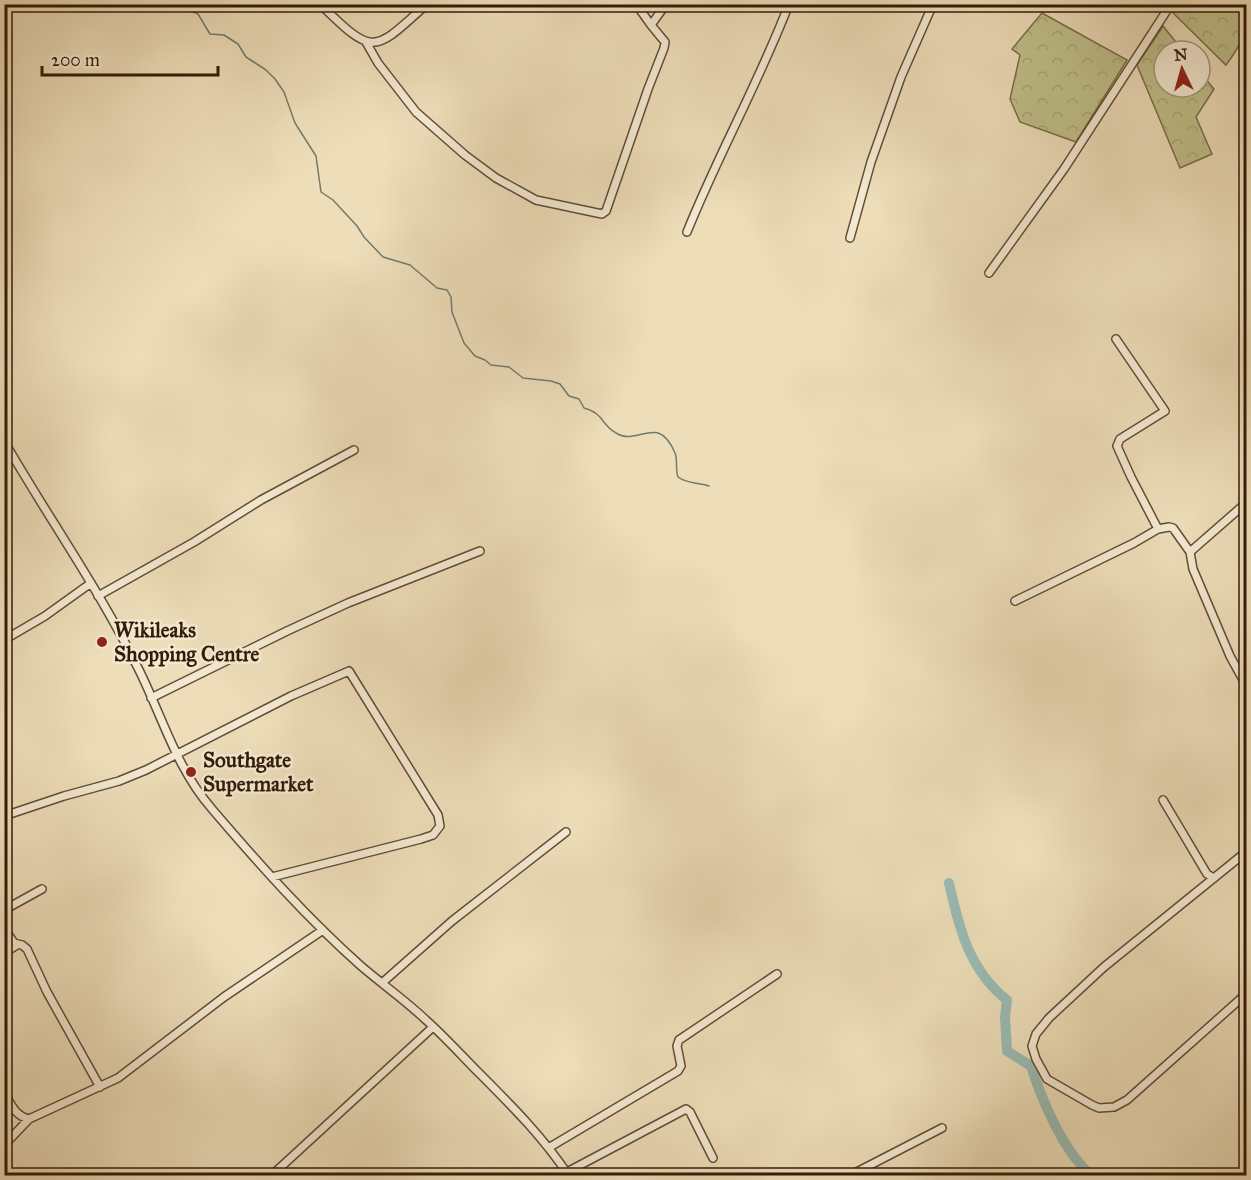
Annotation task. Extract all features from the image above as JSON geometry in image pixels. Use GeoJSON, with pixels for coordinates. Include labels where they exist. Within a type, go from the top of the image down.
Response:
{"type":"FeatureCollection","features":[{"type":"Feature","properties":{"kind":"street"},"geometry":{"type":"LineString","coordinates":[[320,4],[345,28],[366,42],[382,42],[392,36],[427,4]]}},
{"type":"Feature","properties":{"kind":"street"},"geometry":{"type":"LineString","coordinates":[[366,42],[383,69],[416,112],[496,178],[536,200],[604,214],[665,42],[636,4]]}},
{"type":"Feature","properties":{"kind":"street"},"geometry":{"type":"LineString","coordinates":[[651,25],[666,4]]}},
{"type":"Feature","properties":{"kind":"street"},"geometry":{"type":"LineString","coordinates":[[687,232],[719,154],[779,31],[789,4]]}},
{"type":"Feature","properties":{"kind":"street"},"geometry":{"type":"LineString","coordinates":[[850,238],[872,162],[901,77],[933,4]]}},
{"type":"Feature","properties":{"kind":"street"},"geometry":{"type":"LineString","coordinates":[[989,273],[1064,169],[1171,4]]}},
{"type":"Feature","properties":{"kind":"street"},"geometry":{"type":"LineString","coordinates":[[1116,339],[1165,411],[1120,439],[1117,446],[1158,529]]}},
{"type":"Feature","properties":{"kind":"street"},"geometry":{"type":"LineString","coordinates":[[5,441],[91,583],[140,673],[176,755],[210,808],[323,930],[433,1027],[521,1115],[550,1147],[568,1174],[686,1109],[690,1112],[713,1158]]}},
{"type":"Feature","properties":{"kind":"street"},"geometry":{"type":"LineString","coordinates":[[98,596],[261,500],[354,450]]}},
{"type":"Feature","properties":{"kind":"street"},"geometry":{"type":"LineString","coordinates":[[1190,552],[1246,503]]}},
{"type":"Feature","properties":{"kind":"street"},"geometry":{"type":"LineString","coordinates":[[1015,601],[1158,529],[1173,528],[1190,552],[1193,569],[1230,656],[1246,685]]}},
{"type":"Feature","properties":{"kind":"street"},"geometry":{"type":"LineString","coordinates":[[151,698],[339,607],[480,551]]}},
{"type":"Feature","properties":{"kind":"street"},"geometry":{"type":"LineString","coordinates":[[4,640],[45,616],[91,583]]}},
{"type":"Feature","properties":{"kind":"street"},"geometry":{"type":"LineString","coordinates":[[4,816],[119,781],[147,770],[344,671],[351,672],[438,815],[440,826],[433,835],[421,839],[272,877]]}},
{"type":"Feature","properties":{"kind":"street"},"geometry":{"type":"LineString","coordinates":[[1164,800],[1207,874],[1214,878]]}},
{"type":"Feature","properties":{"kind":"street"},"geometry":{"type":"LineString","coordinates":[[382,983],[452,921],[566,832]]}},
{"type":"Feature","properties":{"kind":"street"},"geometry":{"type":"LineString","coordinates":[[1246,852],[1104,967],[1049,1018],[1036,1034],[1032,1046],[1047,1079],[1099,1108],[1114,1107],[1145,1086],[1246,994]]}},
{"type":"Feature","properties":{"kind":"street"},"geometry":{"type":"LineString","coordinates":[[4,910],[42,889]]}},
{"type":"Feature","properties":{"kind":"street"},"geometry":{"type":"LineString","coordinates":[[4,928],[14,943],[27,949],[47,992],[100,1087]]}},
{"type":"Feature","properties":{"kind":"street"},"geometry":{"type":"LineString","coordinates":[[4,1151],[8,1141],[29,1119],[118,1078],[224,997],[323,930]]}},
{"type":"Feature","properties":{"kind":"street"},"geometry":{"type":"LineString","coordinates":[[4,953],[17,945]]}},
{"type":"Feature","properties":{"kind":"street"},"geometry":{"type":"LineString","coordinates":[[550,1147],[678,1071],[681,1066],[677,1046],[679,1040],[777,974]]}},
{"type":"Feature","properties":{"kind":"street"},"geometry":{"type":"LineString","coordinates":[[271,1176],[433,1027]]}},
{"type":"Feature","properties":{"kind":"street"},"geometry":{"type":"LineString","coordinates":[[4,1093],[14,1111],[23,1118],[29,1119]]}},
{"type":"Feature","properties":{"kind":"street"},"geometry":{"type":"LineString","coordinates":[[849,1176],[942,1128]]}},
{"type":"Feature","properties":{"kind":"street"},"geometry":{"type":"LineString","coordinates":[[4,1168],[8,1176]]}},
{"type":"Feature","properties":{"kind":"green space"},"geometry":{"type":"Polygon","coordinates":[[[1175,5],[1240,5],[1245,22],[1243,36],[1226,65],[1212,51],[1212,39],[1200,39],[1171,11],[1175,5]]]}},
{"type":"Feature","properties":{"kind":"green space"},"geometry":{"type":"Polygon","coordinates":[[[1042,13],[1127,60],[1076,142],[1020,122],[1010,99],[1020,55],[1012,49],[1042,13]]]}},
{"type":"Feature","properties":{"kind":"green space"},"geometry":{"type":"Polygon","coordinates":[[[1163,26],[1173,39],[1154,39],[1163,26]]]}},
{"type":"Feature","properties":{"kind":"green space"},"geometry":{"type":"Polygon","coordinates":[[[1152,42],[1152,99],[1208,99],[1196,117],[1212,154],[1180,168],[1137,65],[1152,42]]]}},
{"type":"Feature","properties":{"kind":"waterway"},"geometry":{"type":"LineString","coordinates":[[184,4],[198,14],[210,34],[224,35],[238,44],[246,57],[275,79],[284,92],[295,123],[316,156],[321,192],[333,200],[383,257],[410,265],[437,288],[447,290],[451,297],[452,312],[464,343],[475,356],[491,365],[509,367],[523,378],[560,384],[569,396],[579,399],[584,408],[596,413],[616,433],[632,436],[655,432],[662,435],[675,453],[678,477],[685,481],[709,486]]}},
{"type":"Feature","properties":{"kind":"waterway"},"geometry":{"type":"LineString","coordinates":[[949,883],[967,947],[983,975],[1007,1000],[1005,1017],[1007,1051],[1031,1066],[1055,1126],[1073,1155],[1093,1176]]}},
{"type":"Feature","properties":{"kind":"place","name":"Wikileaks Shopping Centre"},"geometry":{"type":"Point","coordinates":[102,642]}},
{"type":"Feature","properties":{"kind":"place","name":"Southgate Supermarket"},"geometry":{"type":"Point","coordinates":[191,772]}}]}
